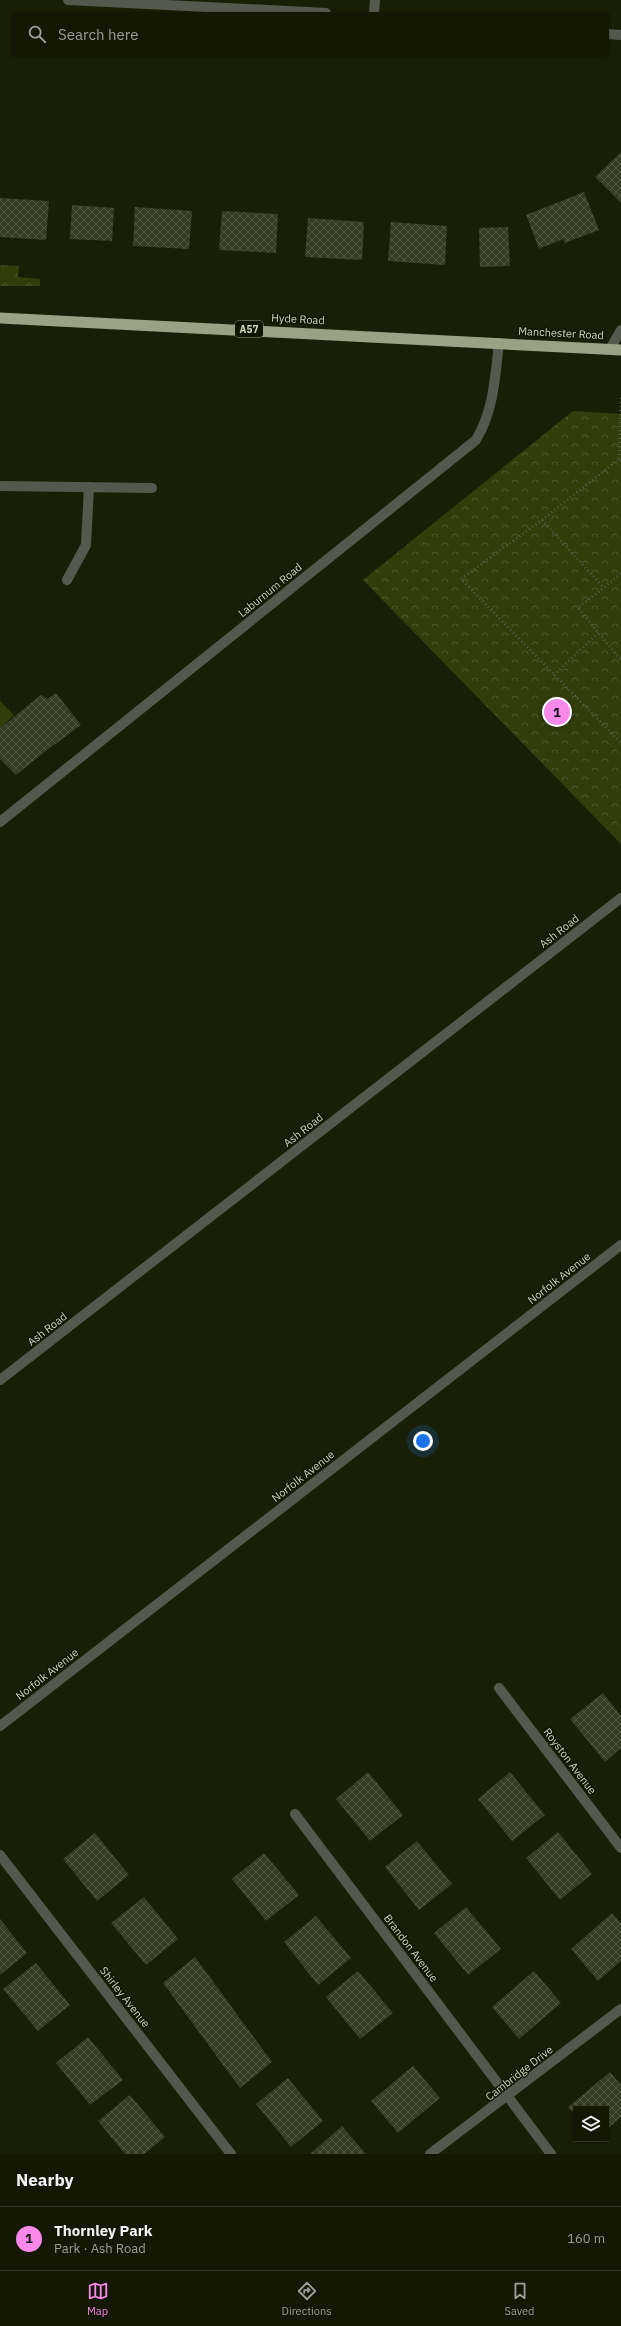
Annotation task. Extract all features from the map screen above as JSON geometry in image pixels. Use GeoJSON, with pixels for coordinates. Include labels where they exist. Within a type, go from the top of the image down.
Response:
{"type":"FeatureCollection","features":[{"type":"Feature","properties":{"kind":"highway","name":"Hyde Road"},"geometry":{"type":"LineString","coordinates":[[0,318],[499,343]]}},
{"type":"Feature","properties":{"kind":"highway","name":"Manchester Road"},"geometry":{"type":"LineString","coordinates":[[499,343],[615,349]]}},
{"type":"Feature","properties":{"kind":"street"},"geometry":{"type":"LineString","coordinates":[[68,0],[307,12]]}},
{"type":"Feature","properties":{"kind":"street"},"geometry":{"type":"LineString","coordinates":[[374,12],[375,0]]}},
{"type":"Feature","properties":{"kind":"street"},"geometry":{"type":"LineString","coordinates":[[609,34],[621,35]]}},
{"type":"Feature","properties":{"kind":"street"},"geometry":{"type":"LineString","coordinates":[[615,349],[621,330]]}},
{"type":"Feature","properties":{"kind":"street","name":"Laburnum Road"},"geometry":{"type":"LineString","coordinates":[[0,822],[476,440],[486,423],[492,402],[499,343]]}},
{"type":"Feature","properties":{"kind":"street"},"geometry":{"type":"LineString","coordinates":[[0,486],[152,488]]}},
{"type":"Feature","properties":{"kind":"street"},"geometry":{"type":"LineString","coordinates":[[67,580],[86,545],[89,487]]}},
{"type":"Feature","properties":{"kind":"street","name":"Ash Road"},"geometry":{"type":"LineString","coordinates":[[0,1380],[621,898]]}},
{"type":"Feature","properties":{"kind":"street","name":"Norfolk Avenue"},"geometry":{"type":"LineString","coordinates":[[0,1726],[621,1245]]}},
{"type":"Feature","properties":{"kind":"street","name":"Royston Avenue"},"geometry":{"type":"LineString","coordinates":[[499,1688],[621,1848]]}},
{"type":"Feature","properties":{"kind":"street","name":"Brandon Avenue"},"geometry":{"type":"LineString","coordinates":[[295,1814],[551,2154]]}},
{"type":"Feature","properties":{"kind":"street","name":"Shirley Avenue"},"geometry":{"type":"LineString","coordinates":[[0,1855],[231,2154]]}},
{"type":"Feature","properties":{"kind":"street","name":"Cambridge Drive"},"geometry":{"type":"LineString","coordinates":[[430,2154],[509,2097],[621,2009]]}},
{"type":"Feature","properties":{"kind":"path"},"geometry":{"type":"LineString","coordinates":[[621,396],[620,460],[542,520],[461,579],[621,743]]}},
{"type":"Feature","properties":{"kind":"path"},"geometry":{"type":"LineString","coordinates":[[542,520],[603,586]]}},
{"type":"Feature","properties":{"kind":"path"},"geometry":{"type":"LineString","coordinates":[[621,574],[603,586],[578,608],[621,660]]}},
{"type":"Feature","properties":{"kind":"path"},"geometry":{"type":"LineString","coordinates":[[554,674],[598,633]]}},
{"type":"Feature","properties":{"kind":"green space"},"geometry":{"type":"Polygon","coordinates":[[[0,265],[19,266],[18,277],[40,279],[40,286],[0,286],[0,265]]]}},
{"type":"Feature","properties":{"kind":"green space"},"geometry":{"type":"Polygon","coordinates":[[[573,411],[621,414],[621,844],[363,580],[573,411]]]}},
{"type":"Feature","properties":{"kind":"green space"},"geometry":{"type":"Polygon","coordinates":[[[0,701],[14,715],[0,728],[0,701]]]}},
{"type":"Feature","properties":{"kind":"building"},"geometry":{"type":"Polygon","coordinates":[[[621,152],[621,203],[595,177],[621,152]]]}},
{"type":"Feature","properties":{"kind":"building"},"geometry":{"type":"Polygon","coordinates":[[[584,192],[599,230],[565,243],[563,239],[539,249],[526,215],[584,192]]]}},
{"type":"Feature","properties":{"kind":"building"},"geometry":{"type":"Polygon","coordinates":[[[0,198],[49,201],[46,240],[0,237],[0,198]]]}},
{"type":"Feature","properties":{"kind":"building"},"geometry":{"type":"Polygon","coordinates":[[[72,205],[114,208],[112,241],[70,239],[72,205]]]}},
{"type":"Feature","properties":{"kind":"building"},"geometry":{"type":"Polygon","coordinates":[[[135,207],[192,211],[189,249],[133,246],[135,207]]]}},
{"type":"Feature","properties":{"kind":"building"},"geometry":{"type":"Polygon","coordinates":[[[222,211],[278,214],[276,253],[219,250],[222,211]]]}},
{"type":"Feature","properties":{"kind":"building"},"geometry":{"type":"Polygon","coordinates":[[[308,218],[364,222],[362,260],[305,257],[308,218]]]}},
{"type":"Feature","properties":{"kind":"building"},"geometry":{"type":"Polygon","coordinates":[[[391,222],[447,226],[445,265],[388,261],[391,222]]]}},
{"type":"Feature","properties":{"kind":"building"},"geometry":{"type":"Polygon","coordinates":[[[508,227],[510,266],[480,267],[479,228],[508,227]]]}},
{"type":"Feature","properties":{"kind":"building"},"geometry":{"type":"Polygon","coordinates":[[[56,693],[81,725],[16,775],[0,759],[0,728],[41,695],[47,699],[56,693]]]}},
{"type":"Feature","properties":{"kind":"building"},"geometry":{"type":"Polygon","coordinates":[[[603,1693],[621,1716],[621,1748],[605,1762],[570,1719],[603,1693]]]}},
{"type":"Feature","properties":{"kind":"building"},"geometry":{"type":"Polygon","coordinates":[[[368,1772],[403,1815],[370,1841],[336,1799],[368,1772]]]}},
{"type":"Feature","properties":{"kind":"building"},"geometry":{"type":"Polygon","coordinates":[[[510,1772],[545,1815],[512,1841],[478,1799],[510,1772]]]}},
{"type":"Feature","properties":{"kind":"building"},"geometry":{"type":"Polygon","coordinates":[[[558,1832],[592,1874],[560,1900],[526,1858],[558,1832]]]}},
{"type":"Feature","properties":{"kind":"building"},"geometry":{"type":"Polygon","coordinates":[[[95,1833],[129,1875],[97,1901],[63,1859],[95,1833]]]}},
{"type":"Feature","properties":{"kind":"building"},"geometry":{"type":"Polygon","coordinates":[[[417,1841],[452,1884],[419,1910],[385,1867],[417,1841]]]}},
{"type":"Feature","properties":{"kind":"building"},"geometry":{"type":"Polygon","coordinates":[[[264,1853],[299,1895],[266,1921],[232,1879],[264,1853]]]}},
{"type":"Feature","properties":{"kind":"building"},"geometry":{"type":"Polygon","coordinates":[[[144,1897],[178,1939],[146,1965],[111,1923],[144,1897]]]}},
{"type":"Feature","properties":{"kind":"building"},"geometry":{"type":"Polygon","coordinates":[[[466,1907],[501,1949],[468,1975],[434,1933],[466,1907]]]}},
{"type":"Feature","properties":{"kind":"building"},"geometry":{"type":"Polygon","coordinates":[[[612,1913],[621,1923],[621,1961],[598,1981],[571,1949],[612,1913]]]}},
{"type":"Feature","properties":{"kind":"building"},"geometry":{"type":"Polygon","coordinates":[[[316,1916],[351,1958],[318,1985],[284,1942],[316,1916]]]}},
{"type":"Feature","properties":{"kind":"building"},"geometry":{"type":"Polygon","coordinates":[[[0,1919],[27,1953],[0,1975],[0,1919]]]}},
{"type":"Feature","properties":{"kind":"building"},"geometry":{"type":"Polygon","coordinates":[[[195,1957],[272,2062],[240,2088],[163,1983],[195,1957]]]}},
{"type":"Feature","properties":{"kind":"building"},"geometry":{"type":"Polygon","coordinates":[[[36,1963],[70,2005],[38,2031],[3,1989],[36,1963]]]}},
{"type":"Feature","properties":{"kind":"building"},"geometry":{"type":"Polygon","coordinates":[[[358,1971],[393,2013],[360,2039],[326,1997],[358,1971]]]}},
{"type":"Feature","properties":{"kind":"building"},"geometry":{"type":"Polygon","coordinates":[[[534,1971],[561,2003],[519,2039],[492,2007],[534,1971]]]}},
{"type":"Feature","properties":{"kind":"building"},"geometry":{"type":"Polygon","coordinates":[[[88,2037],[123,2080],[90,2105],[56,2063],[88,2037]]]}},
{"type":"Feature","properties":{"kind":"building"},"geometry":{"type":"Polygon","coordinates":[[[413,2066],[440,2098],[398,2133],[371,2101],[413,2066]]]}},
{"type":"Feature","properties":{"kind":"building"},"geometry":{"type":"Polygon","coordinates":[[[610,2072],[621,2085],[621,2117],[609,2127],[609,2106],[573,2106],[573,2113],[568,2107],[610,2072]]]}},
{"type":"Feature","properties":{"kind":"building"},"geometry":{"type":"Polygon","coordinates":[[[288,2078],[323,2121],[291,2147],[256,2104],[288,2078]]]}},
{"type":"Feature","properties":{"kind":"building"},"geometry":{"type":"Polygon","coordinates":[[[130,2095],[165,2137],[144,2154],[125,2154],[98,2121],[130,2095]]]}},
{"type":"Feature","properties":{"kind":"building"},"geometry":{"type":"Polygon","coordinates":[[[342,2126],[366,2154],[310,2154],[342,2126]]]}},
{"type":"Feature","properties":{"kind":"place","name":"Thornley Park"},"geometry":{"type":"Point","coordinates":[557,712]}}]}
